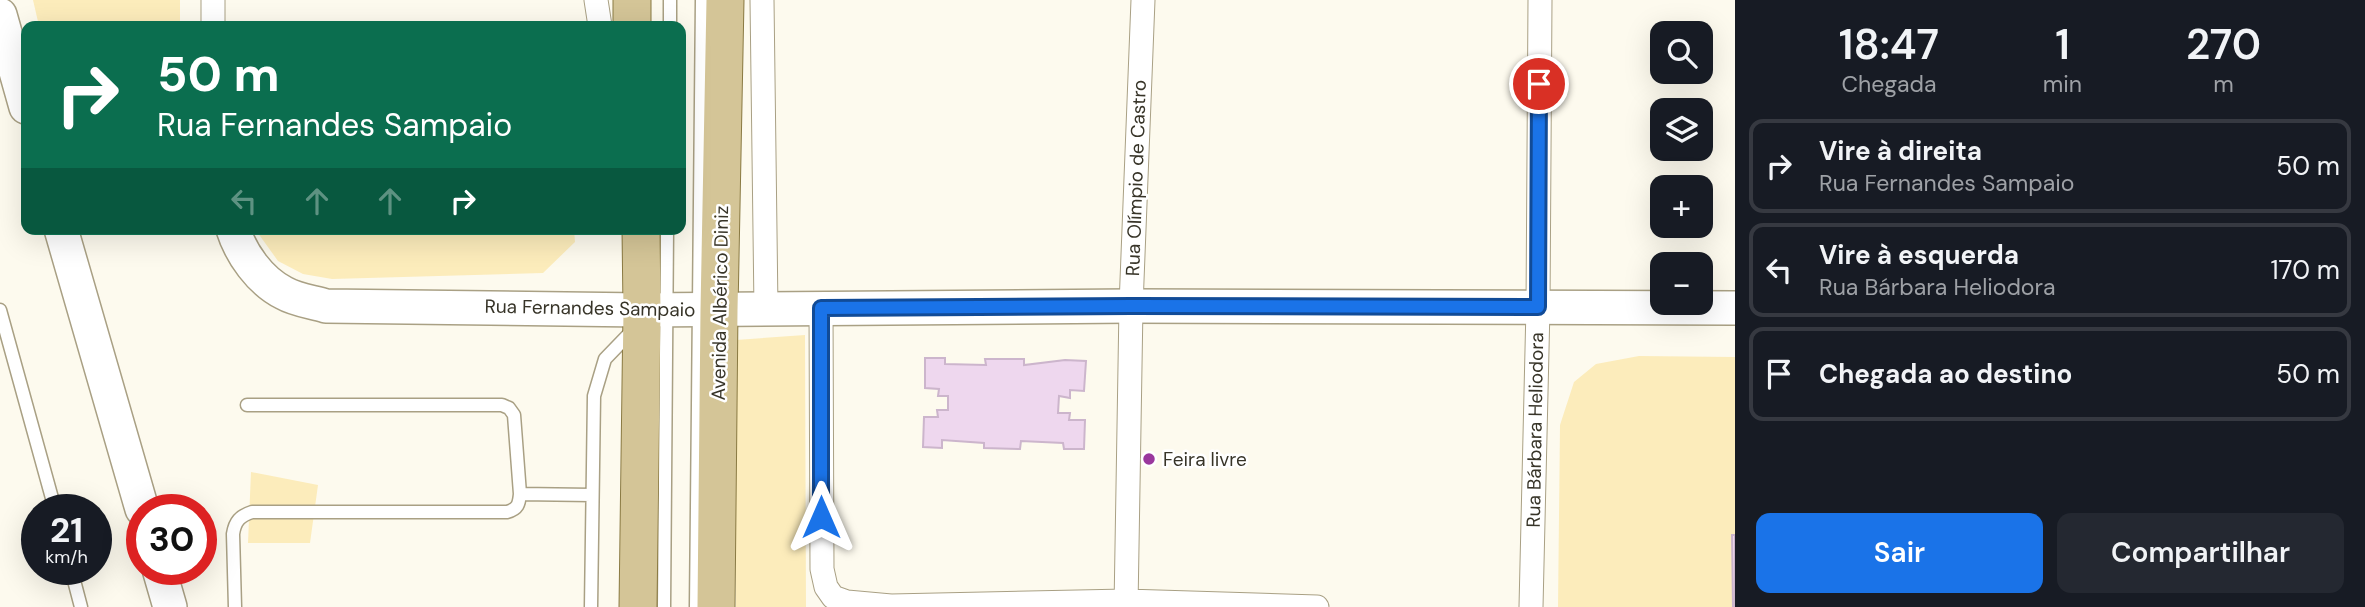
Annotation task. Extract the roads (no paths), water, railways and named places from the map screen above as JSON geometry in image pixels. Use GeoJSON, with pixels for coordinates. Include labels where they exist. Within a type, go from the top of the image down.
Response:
{"type":"FeatureCollection","features":[{"type":"Feature","properties":{"kind":"main road","name":"Avenida Albérico Diniz"},"geometry":{"type":"LineString","coordinates":[[686,234],[725,0]]}},
{"type":"Feature","properties":{"kind":"main road"},"geometry":{"type":"LineString","coordinates":[[0,15],[21,89]]}},
{"type":"Feature","properties":{"kind":"main road"},"geometry":{"type":"LineString","coordinates":[[63,235],[138,494]]}},
{"type":"Feature","properties":{"kind":"main road","name":"Rua Fernandes Sampaio"},"geometry":{"type":"LineString","coordinates":[[235,235],[238,245],[261,276],[284,293],[327,306],[673,312],[1131,306],[1735,308]]}},
{"type":"Feature","properties":{"kind":"main road","name":"Avenida Albérico Diniz"},"geometry":{"type":"LineString","coordinates":[[642,235],[673,312],[716,607]]}},
{"type":"Feature","properties":{"kind":"main road","name":"Avenida Albérico Diniz"},"geometry":{"type":"LineString","coordinates":[[638,607],[673,312],[686,235]]}},
{"type":"Feature","properties":{"kind":"main road"},"geometry":{"type":"LineString","coordinates":[[164,585],[170,607]]}},
{"type":"Feature","properties":{"kind":"street"},"geometry":{"type":"LineString","coordinates":[[213,0],[213,21]]}},
{"type":"Feature","properties":{"kind":"street"},"geometry":{"type":"LineString","coordinates":[[596,0],[624,18]]}},
{"type":"Feature","properties":{"kind":"street"},"geometry":{"type":"LineString","coordinates":[[762,0],[766,309]]}},
{"type":"Feature","properties":{"kind":"street","name":"Rua Olímpio de Castro"},"geometry":{"type":"LineString","coordinates":[[1126,604],[1131,306],[1143,0]]}},
{"type":"Feature","properties":{"kind":"street","name":"Rua Bárbara Heliodora"},"geometry":{"type":"LineString","coordinates":[[1531,607],[1538,307],[1539,0]]}},
{"type":"Feature","properties":{"kind":"street"},"geometry":{"type":"LineString","coordinates":[[821,308],[822,569],[826,587],[833,597],[847,602],[891,607],[1126,604],[1317,607]]}},
{"type":"Feature","properties":{"kind":"lane"},"geometry":{"type":"LineString","coordinates":[[670,0],[670,21]]}},
{"type":"Feature","properties":{"kind":"lane"},"geometry":{"type":"LineString","coordinates":[[686,172],[702,0]]}},
{"type":"Feature","properties":{"kind":"lane"},"geometry":{"type":"LineString","coordinates":[[667,235],[696,607]]}},
{"type":"Feature","properties":{"kind":"lane"},"geometry":{"type":"LineString","coordinates":[[664,607],[673,312],[680,235]]}},
{"type":"Feature","properties":{"kind":"lane"},"geometry":{"type":"LineString","coordinates":[[0,310],[51,494]]}},
{"type":"Feature","properties":{"kind":"lane"},"geometry":{"type":"LineString","coordinates":[[591,607],[594,396],[598,377],[605,359],[673,312]]}},
{"type":"Feature","properties":{"kind":"lane"},"geometry":{"type":"LineString","coordinates":[[235,607],[233,534],[234,524],[242,515],[252,512],[507,512],[515,510],[519,505],[520,494],[514,415],[509,408],[502,405],[247,405]]}},
{"type":"Feature","properties":{"kind":"lane"},"geometry":{"type":"LineString","coordinates":[[520,494],[592,495]]}},
{"type":"Feature","properties":{"kind":"lane"},"geometry":{"type":"LineString","coordinates":[[75,585],[81,607]]}},
{"type":"Feature","properties":{"kind":"place","name":"Feira livre"},"geometry":{"type":"Point","coordinates":[1149,459]}}]}
